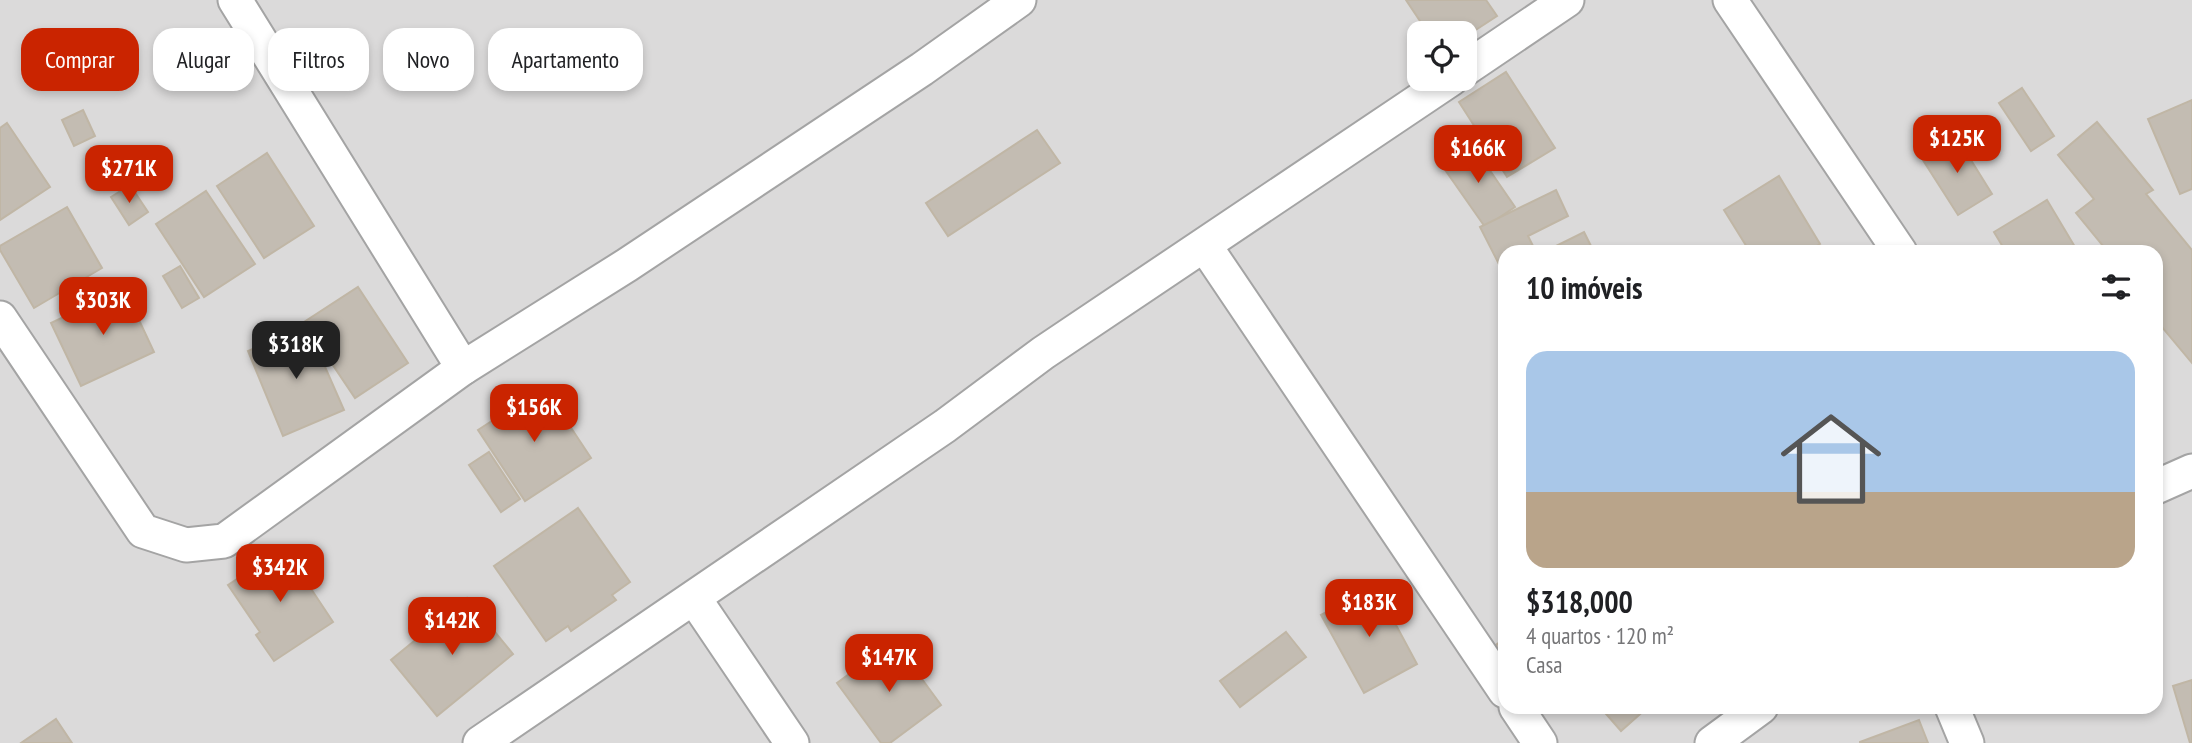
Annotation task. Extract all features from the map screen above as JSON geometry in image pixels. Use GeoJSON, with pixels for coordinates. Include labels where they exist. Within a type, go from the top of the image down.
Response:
{"type":"FeatureCollection","features":[{"type":"Feature","properties":{"kind":"street"},"geometry":{"type":"LineString","coordinates":[[235,0],[463,368]]}},
{"type":"Feature","properties":{"kind":"street"},"geometry":{"type":"LineString","coordinates":[[0,318],[143,531],[186,545],[224,541],[463,368],[627,265],[922,69],[1019,0]]}},
{"type":"Feature","properties":{"kind":"street"},"geometry":{"type":"LineString","coordinates":[[1477,61],[1567,0]]}},
{"type":"Feature","properties":{"kind":"street"},"geometry":{"type":"LineString","coordinates":[[1730,0],[1895,245]]}},
{"type":"Feature","properties":{"kind":"street"},"geometry":{"type":"LineString","coordinates":[[480,743],[945,426],[1042,353],[1433,91]]}},
{"type":"Feature","properties":{"kind":"street"},"geometry":{"type":"LineString","coordinates":[[1205,246],[1498,681]]}},
{"type":"Feature","properties":{"kind":"street"},"geometry":{"type":"LineString","coordinates":[[2163,484],[2192,471]]}},
{"type":"Feature","properties":{"kind":"street"},"geometry":{"type":"LineString","coordinates":[[694,598],[792,743]]}},
{"type":"Feature","properties":{"kind":"street"},"geometry":{"type":"LineString","coordinates":[[1521,714],[1540,743]]}},
{"type":"Feature","properties":{"kind":"street"},"geometry":{"type":"LineString","coordinates":[[1712,743],[1751,714]]}},
{"type":"Feature","properties":{"kind":"street"},"geometry":{"type":"LineString","coordinates":[[1955,714],[1967,743]]}},
{"type":"Feature","properties":{"kind":"shaded area"},"geometry":{"type":"Polygon","coordinates":[[[0,0],[2192,0],[2192,743],[0,743],[0,0]]]}},
{"type":"Feature","properties":{"kind":"building"},"geometry":{"type":"Polygon","coordinates":[[[1406,0],[1486,0],[1497,16],[1477,29],[1477,21],[1420,21],[1406,0]]]}},
{"type":"Feature","properties":{"kind":"building"},"geometry":{"type":"Polygon","coordinates":[[[1506,72],[1555,148],[1507,177],[1459,102],[1506,72]]]}},
{"type":"Feature","properties":{"kind":"building"},"geometry":{"type":"Polygon","coordinates":[[[2022,88],[2054,136],[2031,151],[1999,103],[2022,88]]]}},
{"type":"Feature","properties":{"kind":"building"},"geometry":{"type":"Polygon","coordinates":[[[2192,100],[2192,189],[2180,194],[2148,119],[2192,100]]]}},
{"type":"Feature","properties":{"kind":"building"},"geometry":{"type":"Polygon","coordinates":[[[83,110],[95,136],[74,146],[62,120],[83,110]]]}},
{"type":"Feature","properties":{"kind":"building"},"geometry":{"type":"Polygon","coordinates":[[[2097,122],[2153,190],[2146,194],[2192,250],[2192,363],[2163,328],[2163,245],[2102,245],[2076,213],[2094,199],[2058,155],[2097,122]]]}},
{"type":"Feature","properties":{"kind":"building"},"geometry":{"type":"Polygon","coordinates":[[[7,123],[50,187],[0,220],[0,128],[7,123]]]}},
{"type":"Feature","properties":{"kind":"building"},"geometry":{"type":"Polygon","coordinates":[[[1037,130],[1060,163],[948,236],[926,203],[1037,130]]]}},
{"type":"Feature","properties":{"kind":"building"},"geometry":{"type":"Polygon","coordinates":[[[1956,136],[1992,194],[1958,215],[1921,157],[1956,136]]]}},
{"type":"Feature","properties":{"kind":"building"},"geometry":{"type":"Polygon","coordinates":[[[1471,143],[1515,207],[1485,227],[1441,164],[1471,143]]]}},
{"type":"Feature","properties":{"kind":"building"},"geometry":{"type":"Polygon","coordinates":[[[267,153],[314,226],[264,258],[217,186],[267,153]]]}},
{"type":"Feature","properties":{"kind":"building"},"geometry":{"type":"Polygon","coordinates":[[[1779,176],[1820,244],[1746,245],[1724,210],[1779,176]]]}},
{"type":"Feature","properties":{"kind":"building"},"geometry":{"type":"Polygon","coordinates":[[[130,185],[148,212],[129,225],[111,197],[130,185]]]}},
{"type":"Feature","properties":{"kind":"building"},"geometry":{"type":"Polygon","coordinates":[[[1556,190],[1568,216],[1528,236],[1532,245],[1498,245],[1498,262],[1480,227],[1556,190]]]}},
{"type":"Feature","properties":{"kind":"building"},"geometry":{"type":"Polygon","coordinates":[[[206,191],[255,264],[204,297],[156,224],[206,191]]]}},
{"type":"Feature","properties":{"kind":"building"},"geometry":{"type":"Polygon","coordinates":[[[2047,200],[2074,245],[2002,245],[1994,232],[2047,200]]]}},
{"type":"Feature","properties":{"kind":"building"},"geometry":{"type":"Polygon","coordinates":[[[67,207],[102,268],[34,308],[0,246],[67,207]]]}},
{"type":"Feature","properties":{"kind":"building"},"geometry":{"type":"Polygon","coordinates":[[[1584,232],[1590,245],[1558,245],[1584,232]]]}},
{"type":"Feature","properties":{"kind":"building"},"geometry":{"type":"Polygon","coordinates":[[[180,266],[199,298],[182,308],[163,276],[180,266]]]}},
{"type":"Feature","properties":{"kind":"building"},"geometry":{"type":"Polygon","coordinates":[[[358,287],[408,363],[355,398],[304,322],[358,287]]]}},
{"type":"Feature","properties":{"kind":"building"},"geometry":{"type":"Polygon","coordinates":[[[124,288],[154,352],[81,386],[51,323],[124,288]]]}},
{"type":"Feature","properties":{"kind":"building"},"geometry":{"type":"Polygon","coordinates":[[[307,326],[344,410],[283,436],[248,351],[307,326]]]}},
{"type":"Feature","properties":{"kind":"building"},"geometry":{"type":"Polygon","coordinates":[[[544,387],[591,458],[525,501],[478,430],[544,387]]]}},
{"type":"Feature","properties":{"kind":"building"},"geometry":{"type":"Polygon","coordinates":[[[489,452],[520,499],[501,512],[469,465],[489,452]]]}},
{"type":"Feature","properties":{"kind":"building"},"geometry":{"type":"Polygon","coordinates":[[[578,508],[630,582],[612,595],[616,600],[571,631],[568,626],[546,641],[494,566],[578,508]]]}},
{"type":"Feature","properties":{"kind":"building"},"geometry":{"type":"Polygon","coordinates":[[[284,548],[333,622],[274,661],[256,635],[260,632],[228,585],[284,548]]]}},
{"type":"Feature","properties":{"kind":"building"},"geometry":{"type":"Polygon","coordinates":[[[1375,586],[1417,664],[1364,693],[1321,615],[1375,586]]]}},
{"type":"Feature","properties":{"kind":"building"},"geometry":{"type":"Polygon","coordinates":[[[467,598],[513,654],[437,716],[391,660],[467,598]]]}},
{"type":"Feature","properties":{"kind":"building"},"geometry":{"type":"Polygon","coordinates":[[[1286,632],[1306,657],[1240,707],[1220,681],[1286,632]]]}},
{"type":"Feature","properties":{"kind":"building"},"geometry":{"type":"Polygon","coordinates":[[[894,641],[941,705],[890,743],[881,743],[837,683],[894,641]]]}},
{"type":"Feature","properties":{"kind":"building"},"geometry":{"type":"Polygon","coordinates":[[[1498,643],[1498,665],[1488,651],[1498,643]]]}},
{"type":"Feature","properties":{"kind":"building"},"geometry":{"type":"Polygon","coordinates":[[[2192,680],[2192,743],[2190,743],[2173,686],[2192,680]]]}},
{"type":"Feature","properties":{"kind":"building"},"geometry":{"type":"Polygon","coordinates":[[[1606,714],[1640,714],[1621,731],[1606,714]]]}},
{"type":"Feature","properties":{"kind":"building"},"geometry":{"type":"Polygon","coordinates":[[[56,719],[72,743],[21,743],[56,719]]]}},
{"type":"Feature","properties":{"kind":"building"},"geometry":{"type":"Polygon","coordinates":[[[1919,720],[1928,743],[1860,743],[1860,742],[1919,720]]]}}]}
